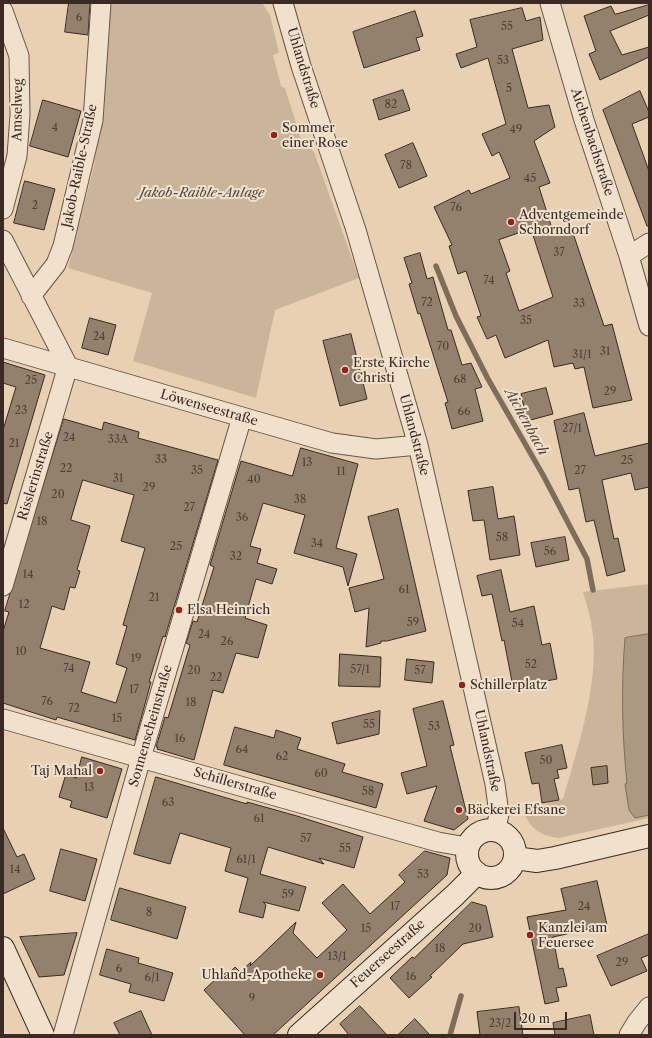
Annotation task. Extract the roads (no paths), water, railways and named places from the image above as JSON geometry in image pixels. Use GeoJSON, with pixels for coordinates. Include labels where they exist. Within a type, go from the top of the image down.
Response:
{"type":"FeatureCollection","features":[{"type":"Feature","properties":{"kind":"main road"},"geometry":{"type":"LineString","coordinates":[[496,829],[509,836],[513,843],[516,858],[513,866],[500,877],[488,878],[477,873],[468,862],[467,847],[470,841],[481,831],[496,829]]}},
{"type":"Feature","properties":{"kind":"main road"},"geometry":{"type":"LineString","coordinates":[[516,858],[537,861],[649,836]]}},
{"type":"Feature","properties":{"kind":"main road","name":"Feuerseestraße"},"geometry":{"type":"LineString","coordinates":[[299,1035],[455,895],[477,873]]}},
{"type":"Feature","properties":{"kind":"main road"},"geometry":{"type":"LineString","coordinates":[[3,948],[43,1035]]}},
{"type":"Feature","properties":{"kind":"street","name":"Jakob-Raible-Straße"},"geometry":{"type":"LineString","coordinates":[[31,296],[56,264],[63,246],[93,120],[101,3]]}},
{"type":"Feature","properties":{"kind":"street","name":"Uhlandstraße"},"geometry":{"type":"LineString","coordinates":[[283,3],[301,66],[356,230],[418,445],[495,784],[499,814],[496,829]]}},
{"type":"Feature","properties":{"kind":"street","name":"Aichenbachstraße"},"geometry":{"type":"LineString","coordinates":[[550,3],[584,120],[629,256],[649,326]]}},
{"type":"Feature","properties":{"kind":"street","name":"Amselweg"},"geometry":{"type":"LineString","coordinates":[[3,11],[19,56],[20,116],[17,156],[3,209]]}},
{"type":"Feature","properties":{"kind":"street"},"geometry":{"type":"LineString","coordinates":[[3,240],[68,366]]}},
{"type":"Feature","properties":{"kind":"street"},"geometry":{"type":"LineString","coordinates":[[629,256],[649,244]]}},
{"type":"Feature","properties":{"kind":"street","name":"Löwenseestraße"},"geometry":{"type":"LineString","coordinates":[[3,348],[332,443],[376,449],[418,445]]}},
{"type":"Feature","properties":{"kind":"street","name":"Risslerinstraße"},"geometry":{"type":"LineString","coordinates":[[3,586],[68,366]]}},
{"type":"Feature","properties":{"kind":"street","name":"Sonnenscheinstraße"},"geometry":{"type":"LineString","coordinates":[[63,1035],[142,758],[242,418]]}},
{"type":"Feature","properties":{"kind":"street","name":"Schillerstraße"},"geometry":{"type":"LineString","coordinates":[[3,719],[438,842],[467,847]]}},
{"type":"Feature","properties":{"kind":"street"},"geometry":{"type":"LineString","coordinates":[[629,1035],[649,1007]]}},
{"type":"Feature","properties":{"kind":"waterway","name":"Aichenbach"},"geometry":{"type":"LineString","coordinates":[[436,266],[456,316],[488,379],[543,475],[587,559],[593,590]]}},
{"type":"Feature","properties":{"kind":"waterway","name":"Aichenbach"},"geometry":{"type":"LineString","coordinates":[[450,1035],[461,996]]}},
{"type":"Feature","properties":{"kind":"place","name":"Sommer einer Rose"},"geometry":{"type":"Point","coordinates":[274,135]}},
{"type":"Feature","properties":{"kind":"place","name":"Adventgemeinde Schorndorf"},"geometry":{"type":"Point","coordinates":[511,222]}},
{"type":"Feature","properties":{"kind":"place","name":"Erste Kirche Christi"},"geometry":{"type":"Point","coordinates":[345,370]}},
{"type":"Feature","properties":{"kind":"place","name":"Elsa Heinrich"},"geometry":{"type":"Point","coordinates":[179,610]}},
{"type":"Feature","properties":{"kind":"place","name":"Schillerplatz"},"geometry":{"type":"Point","coordinates":[462,685]}},
{"type":"Feature","properties":{"kind":"place","name":"Taj Mahal"},"geometry":{"type":"Point","coordinates":[100,771]}},
{"type":"Feature","properties":{"kind":"place","name":"Bäckerei Efsane"},"geometry":{"type":"Point","coordinates":[459,810]}},
{"type":"Feature","properties":{"kind":"place","name":"Kanzlei am Feuersee"},"geometry":{"type":"Point","coordinates":[530,935]}},
{"type":"Feature","properties":{"kind":"place","name":"Uhland-Apotheke"},"geometry":{"type":"Point","coordinates":[320,975]}},
{"type":"Feature","properties":{"kind":"park label","name":"Jakob-Raible-Anlage"},"geometry":{"type":"Point","coordinates":[202,193]}}]}
